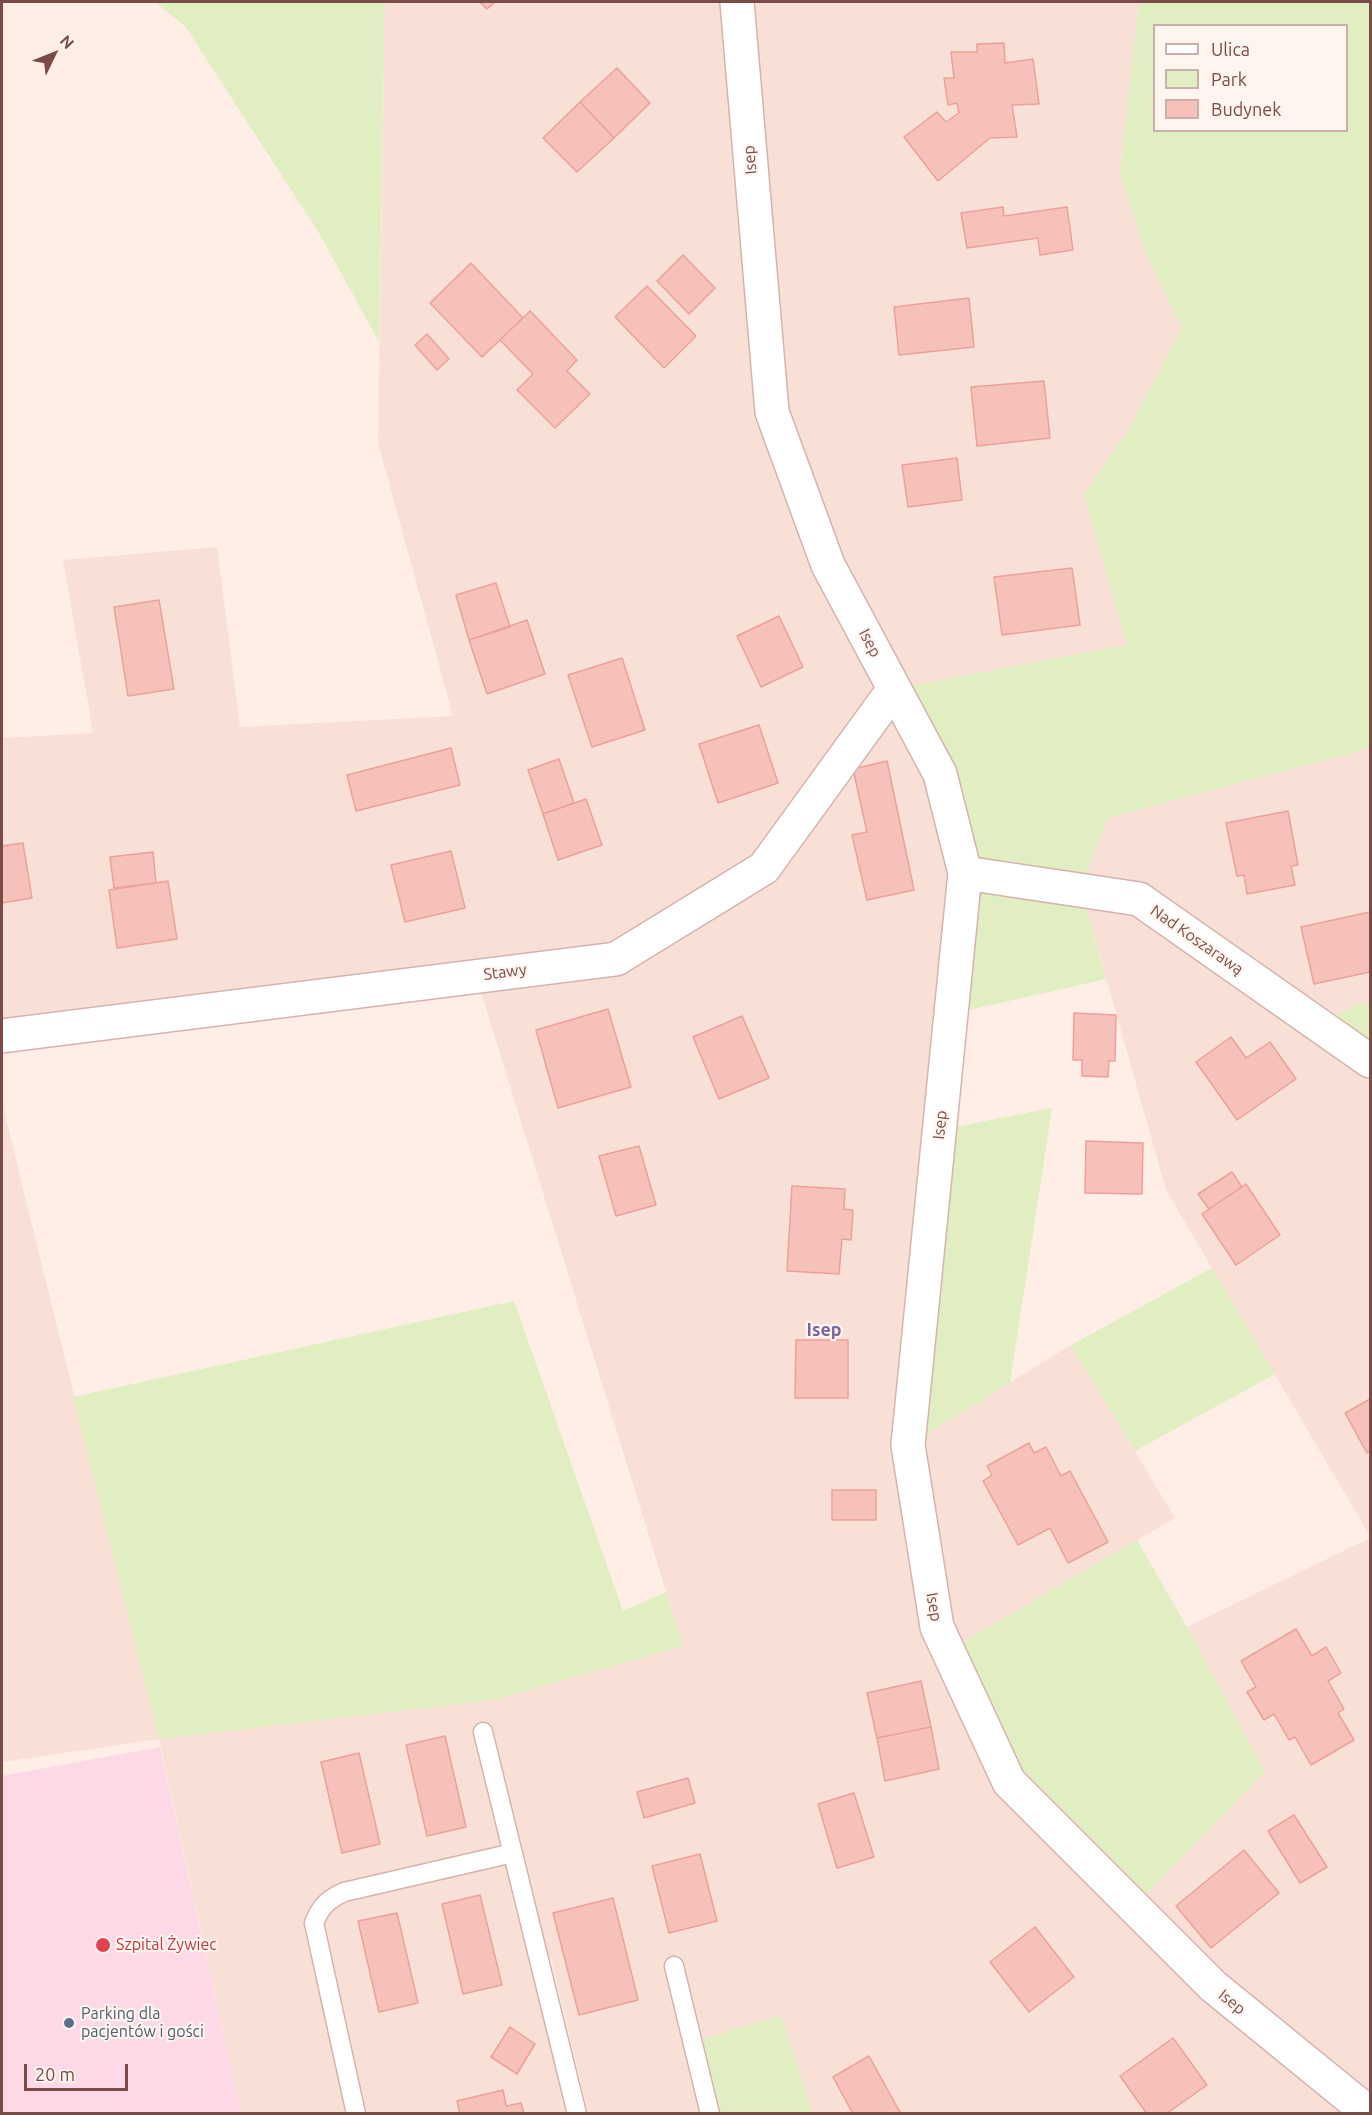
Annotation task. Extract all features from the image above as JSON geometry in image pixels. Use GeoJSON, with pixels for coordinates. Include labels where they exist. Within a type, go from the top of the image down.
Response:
{"type":"FeatureCollection","features":[{"type":"Feature","properties":{"kind":"street","name":"Isep"},"geometry":{"type":"LineString","coordinates":[[737,2],[772,412],[828,564],[940,774],[965,873],[908,1445],[937,1627],[1009,1782],[1213,1986],[1370,2114]]}},
{"type":"Feature","properties":{"kind":"street","name":"Stawy"},"geometry":{"type":"LineString","coordinates":[[2,1035],[616,958],[764,868],[894,689]]}},
{"type":"Feature","properties":{"kind":"street","name":"Nad Koszarawą"},"geometry":{"type":"LineString","coordinates":[[965,873],[1139,899],[1371,1061]]}},
{"type":"Feature","properties":{"kind":"lane"},"geometry":{"type":"LineString","coordinates":[[483,1732],[577,2114]]}},
{"type":"Feature","properties":{"kind":"lane"},"geometry":{"type":"LineString","coordinates":[[356,2114],[314,1923],[320,1909],[331,1898],[344,1892],[513,1853]]}},
{"type":"Feature","properties":{"kind":"lane"},"geometry":{"type":"LineString","coordinates":[[674,1966],[710,2114]]}},
{"type":"Feature","properties":{"kind":"shaded area"},"geometry":{"type":"Polygon","coordinates":[[[385,2],[1139,2],[1120,173],[1144,249],[1182,328],[1129,429],[1084,494],[1127,645],[957,875],[909,1444],[1071,1345],[1175,1518],[948,1651],[1264,1772],[1187,1627],[1370,1538],[1370,2113],[813,2113],[781,2016],[702,2040],[676,1956],[663,1960],[699,2113],[588,2113],[551,1958],[531,1961],[569,2113],[241,2113],[159,1739],[683,1646],[476,976],[2,1018],[2,738],[93,733],[63,560],[217,547],[240,727],[453,716],[378,443],[385,2]]]}},
{"type":"Feature","properties":{"kind":"shaded area"},"geometry":{"type":"Polygon","coordinates":[[[1370,748],[1370,1001],[1316,1022],[1370,1061],[1370,1536],[1166,1190],[1081,889],[1107,818],[1370,748]]]}},
{"type":"Feature","properties":{"kind":"shaded area"},"geometry":{"type":"Polygon","coordinates":[[[2,1103],[159,1739],[2,1762],[2,1103]]]}},
{"type":"Feature","properties":{"kind":"shaded area","name":"Szpital Żywiec"},"geometry":{"type":"Polygon","coordinates":[[[160,1747],[241,2113],[2,2113],[2,1776],[160,1747]]]}},
{"type":"Feature","properties":{"kind":"green space"},"geometry":{"type":"Polygon","coordinates":[[[155,2],[385,2],[379,342],[319,233],[185,26],[155,2]]]}},
{"type":"Feature","properties":{"kind":"green space"},"geometry":{"type":"Polygon","coordinates":[[[1139,2],[1370,2],[1370,748],[1107,818],[1081,889],[1106,979],[951,1014],[965,872],[894,689],[1127,645],[1084,494],[1129,429],[1182,328],[1144,249],[1120,173],[1139,2]]]}},
{"type":"Feature","properties":{"kind":"green space"},"geometry":{"type":"Polygon","coordinates":[[[1370,1001],[1370,1061],[1315,1022],[1370,1001]]]}},
{"type":"Feature","properties":{"kind":"green space"},"geometry":{"type":"Polygon","coordinates":[[[1052,1108],[1010,1383],[908,1445],[939,1130],[1052,1108]]]}},
{"type":"Feature","properties":{"kind":"green space"},"geometry":{"type":"Polygon","coordinates":[[[1212,1268],[1275,1374],[1135,1451],[1071,1345],[1212,1268]]]}},
{"type":"Feature","properties":{"kind":"green space"},"geometry":{"type":"Polygon","coordinates":[[[514,1301],[623,1611],[666,1592],[683,1646],[493,1700],[159,1739],[73,1397],[514,1301]]]}},
{"type":"Feature","properties":{"kind":"green space"},"geometry":{"type":"Polygon","coordinates":[[[1137,1540],[1265,1772],[1133,1907],[1009,1782],[948,1651],[1137,1540]]]}},
{"type":"Feature","properties":{"kind":"green space"},"geometry":{"type":"Polygon","coordinates":[[[781,2015],[813,2113],[718,2113],[702,2040],[781,2015]]]}},
{"type":"Feature","properties":{"kind":"building"},"geometry":{"type":"Polygon","coordinates":[[[480,2],[495,2],[487,9],[480,2]]]}},
{"type":"Feature","properties":{"kind":"building"},"geometry":{"type":"Polygon","coordinates":[[[1004,43],[1005,63],[1033,59],[1039,104],[1012,105],[1017,137],[990,138],[938,181],[904,137],[937,112],[946,122],[959,113],[957,103],[948,105],[944,78],[954,78],[951,52],[977,52],[977,44],[1004,43]]]}},
{"type":"Feature","properties":{"kind":"building"},"geometry":{"type":"Polygon","coordinates":[[[617,68],[650,103],[614,138],[580,102],[617,68]]]}},
{"type":"Feature","properties":{"kind":"building"},"geometry":{"type":"Polygon","coordinates":[[[580,102],[614,138],[577,172],[543,138],[580,102]]]}},
{"type":"Feature","properties":{"kind":"building"},"geometry":{"type":"Polygon","coordinates":[[[1003,207],[1004,216],[1067,207],[1073,250],[1040,255],[1038,238],[967,248],[961,213],[1003,207]]]}},
{"type":"Feature","properties":{"kind":"building"},"geometry":{"type":"Polygon","coordinates":[[[683,255],[715,288],[689,314],[657,281],[683,255]]]}},
{"type":"Feature","properties":{"kind":"building"},"geometry":{"type":"Polygon","coordinates":[[[471,263],[523,318],[482,357],[430,303],[471,263]]]}},
{"type":"Feature","properties":{"kind":"building"},"geometry":{"type":"Polygon","coordinates":[[[647,286],[696,336],[664,368],[615,317],[647,286]]]}},
{"type":"Feature","properties":{"kind":"building"},"geometry":{"type":"Polygon","coordinates":[[[969,298],[974,347],[899,355],[894,307],[969,298]]]}},
{"type":"Feature","properties":{"kind":"building"},"geometry":{"type":"Polygon","coordinates":[[[530,311],[577,360],[567,371],[590,394],[555,428],[517,390],[533,374],[500,340],[530,311]]]}},
{"type":"Feature","properties":{"kind":"building"},"geometry":{"type":"Polygon","coordinates":[[[427,334],[449,359],[437,370],[415,345],[427,334]]]}},
{"type":"Feature","properties":{"kind":"building"},"geometry":{"type":"Polygon","coordinates":[[[1044,381],[1050,438],[977,446],[971,387],[1044,381]]]}},
{"type":"Feature","properties":{"kind":"building"},"geometry":{"type":"Polygon","coordinates":[[[957,458],[962,500],[908,507],[902,465],[957,458]]]}},
{"type":"Feature","properties":{"kind":"building"},"geometry":{"type":"Polygon","coordinates":[[[1072,568],[1080,625],[1002,635],[994,577],[1072,568]]]}},
{"type":"Feature","properties":{"kind":"building"},"geometry":{"type":"Polygon","coordinates":[[[496,583],[510,627],[469,640],[456,595],[496,583]]]}},
{"type":"Feature","properties":{"kind":"building"},"geometry":{"type":"Polygon","coordinates":[[[159,600],[174,689],[128,696],[114,607],[159,600]]]}},
{"type":"Feature","properties":{"kind":"building"},"geometry":{"type":"Polygon","coordinates":[[[779,616],[803,667],[761,687],[737,636],[779,616]]]}},
{"type":"Feature","properties":{"kind":"building"},"geometry":{"type":"Polygon","coordinates":[[[527,620],[545,674],[487,694],[469,640],[527,620]]]}},
{"type":"Feature","properties":{"kind":"building"},"geometry":{"type":"Polygon","coordinates":[[[622,658],[645,730],[592,747],[568,675],[622,658]]]}},
{"type":"Feature","properties":{"kind":"building"},"geometry":{"type":"Polygon","coordinates":[[[759,725],[778,783],[718,803],[699,744],[759,725]]]}},
{"type":"Feature","properties":{"kind":"building"},"geometry":{"type":"Polygon","coordinates":[[[451,748],[460,785],[356,811],[347,775],[451,748]]]}},
{"type":"Feature","properties":{"kind":"building"},"geometry":{"type":"Polygon","coordinates":[[[559,759],[574,803],[543,814],[528,770],[559,759]]]}},
{"type":"Feature","properties":{"kind":"building"},"geometry":{"type":"Polygon","coordinates":[[[887,761],[914,890],[867,900],[852,835],[867,832],[853,769],[887,761]]]}},
{"type":"Feature","properties":{"kind":"building"},"geometry":{"type":"Polygon","coordinates":[[[586,799],[602,845],[558,860],[543,814],[586,799]]]}},
{"type":"Feature","properties":{"kind":"building"},"geometry":{"type":"Polygon","coordinates":[[[1288,811],[1298,865],[1291,866],[1295,885],[1247,894],[1244,875],[1237,876],[1226,823],[1288,811]]]}},
{"type":"Feature","properties":{"kind":"building"},"geometry":{"type":"Polygon","coordinates":[[[23,843],[32,898],[2,903],[2,846],[23,843]]]}},
{"type":"Feature","properties":{"kind":"building"},"geometry":{"type":"Polygon","coordinates":[[[451,851],[465,908],[405,922],[391,865],[451,851]]]}},
{"type":"Feature","properties":{"kind":"building"},"geometry":{"type":"Polygon","coordinates":[[[153,852],[156,883],[114,888],[110,857],[153,852]]]}},
{"type":"Feature","properties":{"kind":"building"},"geometry":{"type":"Polygon","coordinates":[[[168,881],[177,939],[117,948],[109,890],[168,881]]]}},
{"type":"Feature","properties":{"kind":"building"},"geometry":{"type":"Polygon","coordinates":[[[1370,912],[1370,972],[1314,984],[1301,927],[1370,912]]]}},
{"type":"Feature","properties":{"kind":"building"},"geometry":{"type":"Polygon","coordinates":[[[608,1009],[631,1087],[558,1108],[536,1030],[608,1009]]]}},
{"type":"Feature","properties":{"kind":"building"},"geometry":{"type":"Polygon","coordinates":[[[1074,1013],[1116,1015],[1115,1061],[1109,1061],[1108,1077],[1082,1076],[1082,1060],[1073,1060],[1074,1013]]]}},
{"type":"Feature","properties":{"kind":"building"},"geometry":{"type":"Polygon","coordinates":[[[742,1016],[769,1078],[719,1099],[693,1037],[742,1016]]]}},
{"type":"Feature","properties":{"kind":"building"},"geometry":{"type":"Polygon","coordinates":[[[1231,1037],[1246,1058],[1270,1042],[1296,1079],[1237,1120],[1196,1062],[1231,1037]]]}},
{"type":"Feature","properties":{"kind":"building"},"geometry":{"type":"Polygon","coordinates":[[[1086,1141],[1143,1143],[1142,1194],[1085,1193],[1086,1141]]]}},
{"type":"Feature","properties":{"kind":"building"},"geometry":{"type":"Polygon","coordinates":[[[639,1146],[656,1205],[616,1216],[599,1156],[639,1146]]]}},
{"type":"Feature","properties":{"kind":"building"},"geometry":{"type":"Polygon","coordinates":[[[1232,1172],[1242,1187],[1209,1209],[1198,1194],[1232,1172]]]}},
{"type":"Feature","properties":{"kind":"building"},"geometry":{"type":"Polygon","coordinates":[[[1246,1184],[1280,1235],[1236,1265],[1202,1214],[1246,1184]]]}},
{"type":"Feature","properties":{"kind":"building"},"geometry":{"type":"Polygon","coordinates":[[[792,1186],[845,1189],[844,1209],[853,1210],[851,1240],[842,1239],[839,1274],[787,1271],[792,1186]]]}},
{"type":"Feature","properties":{"kind":"building"},"geometry":{"type":"Polygon","coordinates":[[[796,1340],[848,1340],[848,1398],[795,1398],[796,1340]]]}},
{"type":"Feature","properties":{"kind":"building"},"geometry":{"type":"Polygon","coordinates":[[[1370,1399],[1370,1451],[1367,1453],[1345,1413],[1370,1399]]]}},
{"type":"Feature","properties":{"kind":"building"},"geometry":{"type":"Polygon","coordinates":[[[1029,1443],[1034,1453],[1046,1447],[1061,1476],[1070,1471],[1108,1542],[1068,1563],[1050,1528],[1018,1545],[983,1481],[992,1475],[987,1466],[1029,1443]]]}},
{"type":"Feature","properties":{"kind":"building"},"geometry":{"type":"Polygon","coordinates":[[[832,1490],[876,1490],[876,1520],[832,1520],[832,1490]]]}},
{"type":"Feature","properties":{"kind":"building"},"geometry":{"type":"Polygon","coordinates":[[[1296,1629],[1312,1656],[1326,1647],[1341,1673],[1328,1681],[1344,1709],[1338,1713],[1354,1740],[1311,1765],[1295,1737],[1289,1740],[1274,1714],[1264,1720],[1247,1692],[1256,1687],[1241,1661],[1296,1629]]]}},
{"type":"Feature","properties":{"kind":"building"},"geometry":{"type":"Polygon","coordinates":[[[921,1681],[931,1727],[877,1738],[867,1693],[921,1681]]]}},
{"type":"Feature","properties":{"kind":"building"},"geometry":{"type":"Polygon","coordinates":[[[931,1727],[939,1769],[885,1781],[877,1738],[931,1727]]]}},
{"type":"Feature","properties":{"kind":"building"},"geometry":{"type":"Polygon","coordinates":[[[445,1736],[466,1827],[427,1836],[406,1745],[445,1736]]]}},
{"type":"Feature","properties":{"kind":"building"},"geometry":{"type":"Polygon","coordinates":[[[359,1753],[380,1844],[342,1853],[321,1762],[359,1753]]]}},
{"type":"Feature","properties":{"kind":"building"},"geometry":{"type":"Polygon","coordinates":[[[688,1778],[695,1803],[644,1818],[637,1792],[688,1778]]]}},
{"type":"Feature","properties":{"kind":"building"},"geometry":{"type":"Polygon","coordinates":[[[854,1793],[874,1857],[837,1868],[818,1804],[854,1793]]]}},
{"type":"Feature","properties":{"kind":"building"},"geometry":{"type":"Polygon","coordinates":[[[1294,1815],[1327,1867],[1300,1883],[1268,1831],[1294,1815]]]}},
{"type":"Feature","properties":{"kind":"building"},"geometry":{"type":"Polygon","coordinates":[[[1244,1850],[1279,1893],[1211,1948],[1176,1906],[1244,1850]]]}},
{"type":"Feature","properties":{"kind":"building"},"geometry":{"type":"Polygon","coordinates":[[[700,1854],[717,1921],[669,1933],[652,1866],[700,1854]]]}},
{"type":"Feature","properties":{"kind":"building"},"geometry":{"type":"Polygon","coordinates":[[[480,1895],[502,1985],[463,1994],[442,1904],[480,1895]]]}},
{"type":"Feature","properties":{"kind":"building"},"geometry":{"type":"Polygon","coordinates":[[[613,1898],[638,2000],[579,2015],[553,1913],[613,1898]]]}},
{"type":"Feature","properties":{"kind":"building"},"geometry":{"type":"Polygon","coordinates":[[[397,1913],[418,2003],[379,2012],[358,1921],[397,1913]]]}},
{"type":"Feature","properties":{"kind":"building"},"geometry":{"type":"Polygon","coordinates":[[[1035,1927],[1074,1977],[1029,2012],[990,1962],[1035,1927]]]}},
{"type":"Feature","properties":{"kind":"building"},"geometry":{"type":"Polygon","coordinates":[[[510,2027],[535,2044],[517,2074],[491,2057],[510,2027]]]}},
{"type":"Feature","properties":{"kind":"building"},"geometry":{"type":"Polygon","coordinates":[[[1173,2038],[1207,2085],[1166,2114],[1147,2114],[1120,2076],[1173,2038]]]}},
{"type":"Feature","properties":{"kind":"building"},"geometry":{"type":"Polygon","coordinates":[[[869,2056],[901,2114],[853,2114],[833,2077],[869,2056]]]}},
{"type":"Feature","properties":{"kind":"building"},"geometry":{"type":"Polygon","coordinates":[[[503,2090],[506,2106],[521,2103],[524,2114],[460,2114],[457,2101],[503,2090]]]}},
{"type":"Feature","properties":{"kind":"place","name":"Szpital Żywiec"},"geometry":{"type":"Point","coordinates":[103,1945]}},
{"type":"Feature","properties":{"kind":"place","name":"Parking dla pacjentów i gości"},"geometry":{"type":"Point","coordinates":[69,2023]}},
{"type":"Feature","properties":{"kind":"district","name":"Isep"},"geometry":{"type":"Point","coordinates":[824,1330]}}]}
